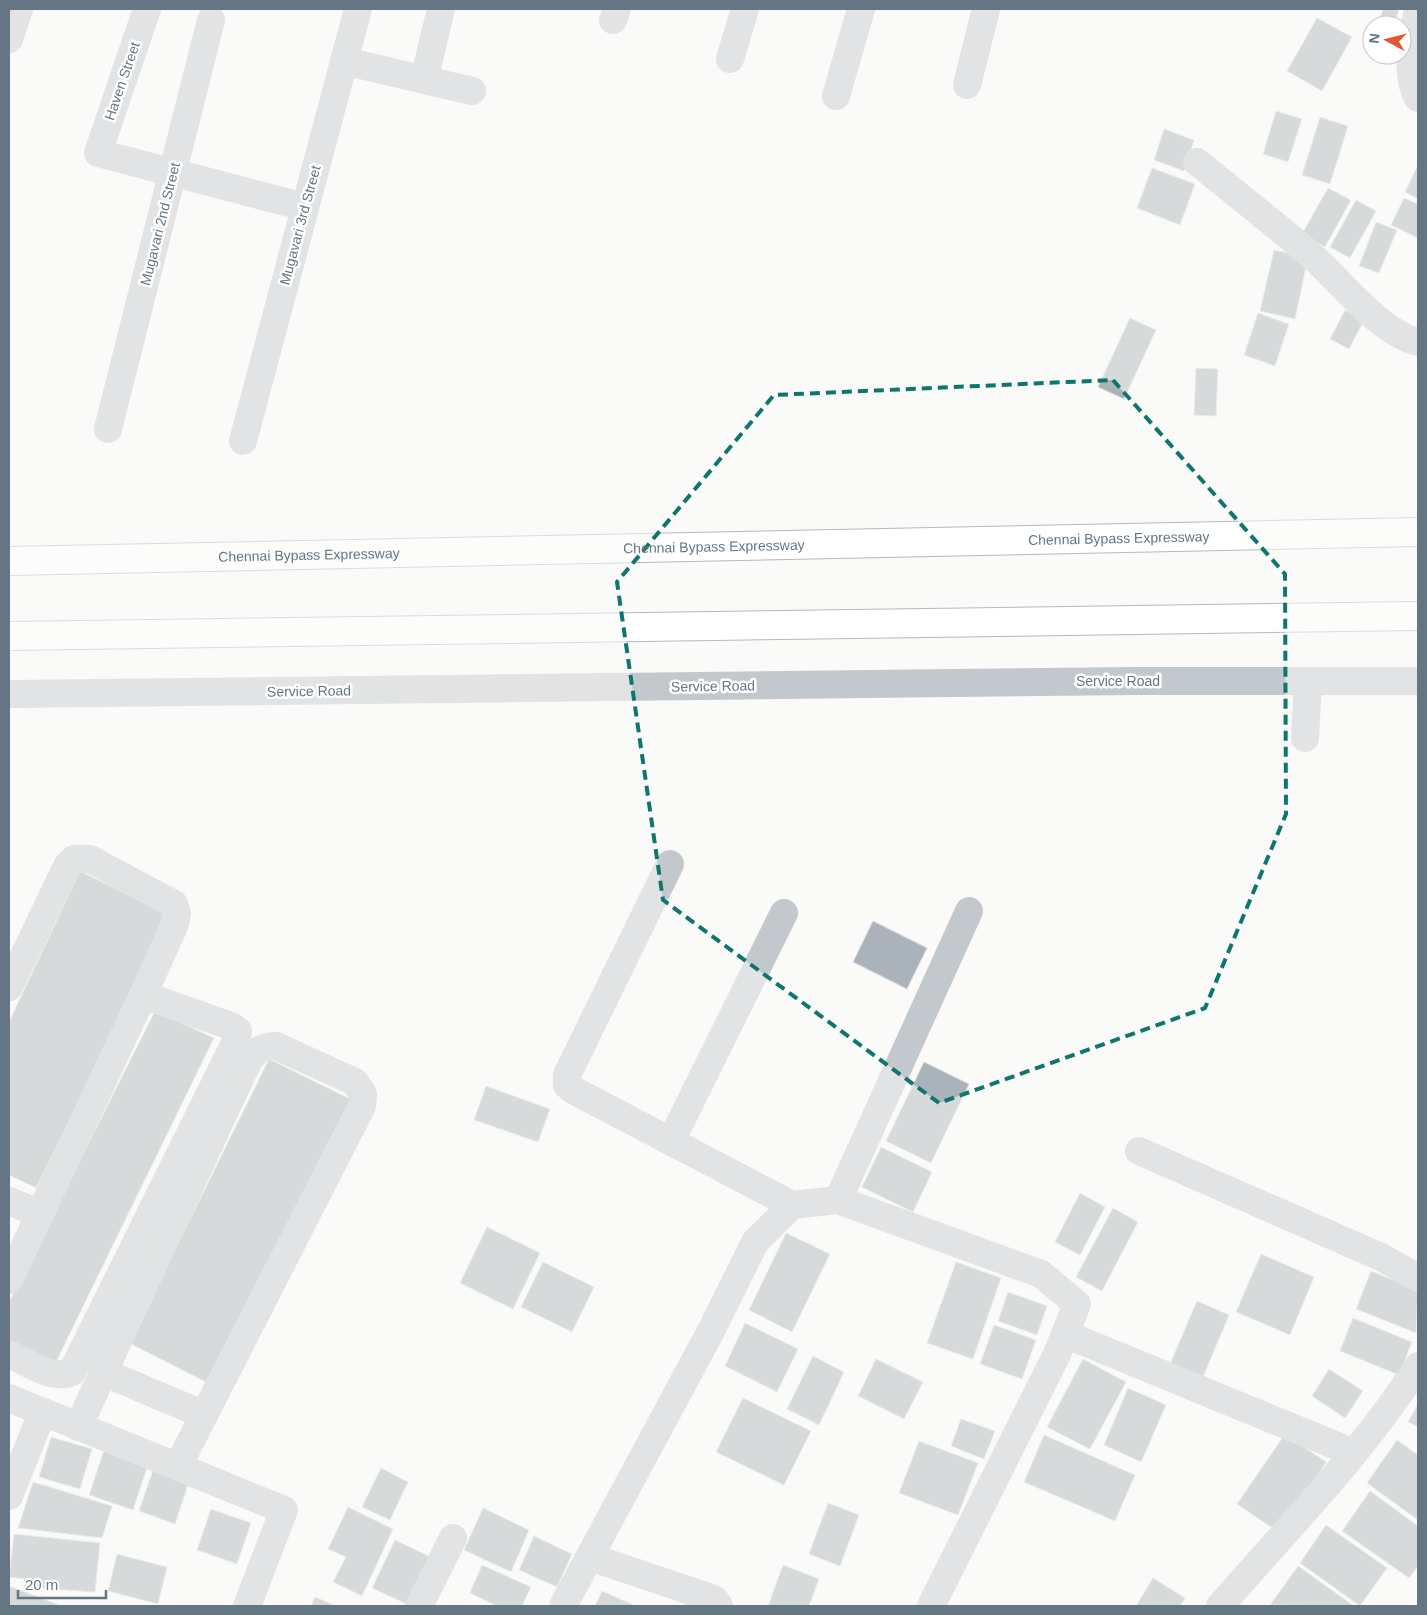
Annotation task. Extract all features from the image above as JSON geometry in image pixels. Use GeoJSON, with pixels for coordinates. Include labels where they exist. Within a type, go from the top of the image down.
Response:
{"type":"FeatureCollection","features":[{"type":"Feature","properties":{"kind":"highway","name":"Chennai Bypass Expressway"},"geometry":{"type":"LineString","coordinates":[[9,561],[1418,532]]}},
{"type":"Feature","properties":{"kind":"highway"},"geometry":{"type":"LineString","coordinates":[[9,636],[1418,616]]}},
{"type":"Feature","properties":{"kind":"street"},"geometry":{"type":"LineString","coordinates":[[9,39],[19,9]]}},
{"type":"Feature","properties":{"kind":"street","name":"Haven Street"},"geometry":{"type":"LineString","coordinates":[[147,9],[98,153],[172,173]]}},
{"type":"Feature","properties":{"kind":"street","name":"Mugavari 3rd Street"},"geometry":{"type":"LineString","coordinates":[[242,441],[358,9]]}},
{"type":"Feature","properties":{"kind":"street"},"geometry":{"type":"LineString","coordinates":[[424,80],[440,9]]}},
{"type":"Feature","properties":{"kind":"street"},"geometry":{"type":"LineString","coordinates":[[730,59],[745,9]]}},
{"type":"Feature","properties":{"kind":"street"},"geometry":{"type":"LineString","coordinates":[[836,96],[861,9]]}},
{"type":"Feature","properties":{"kind":"street"},"geometry":{"type":"LineString","coordinates":[[967,85],[986,9]]}},
{"type":"Feature","properties":{"kind":"street"},"geometry":{"type":"LineString","coordinates":[[1418,9],[1412,49],[1412,75],[1414,92],[1418,98]]}},
{"type":"Feature","properties":{"kind":"street","name":"Mugavari 2nd Street"},"geometry":{"type":"LineString","coordinates":[[108,429],[211,20]]}},
{"type":"Feature","properties":{"kind":"street"},"geometry":{"type":"LineString","coordinates":[[344,61],[472,92]]}},
{"type":"Feature","properties":{"kind":"street"},"geometry":{"type":"LineString","coordinates":[[1197,162],[1312,256],[1376,317],[1391,328],[1418,342]]}},
{"type":"Feature","properties":{"kind":"street"},"geometry":{"type":"LineString","coordinates":[[172,173],[305,207]]}},
{"type":"Feature","properties":{"kind":"street","name":"Service Road"},"geometry":{"type":"LineString","coordinates":[[9,694],[1418,680]]}},
{"type":"Feature","properties":{"kind":"street"},"geometry":{"type":"LineString","coordinates":[[1305,738],[1308,681]]}},
{"type":"Feature","properties":{"kind":"street"},"geometry":{"type":"LineString","coordinates":[[9,987],[67,866],[74,859],[90,859],[174,904],[177,913],[175,924],[9,1280]]}},
{"type":"Feature","properties":{"kind":"street"},"geometry":{"type":"LineString","coordinates":[[670,864],[567,1075],[566,1080],[573,1090],[792,1204],[838,1200],[1041,1274],[1077,1304],[1057,1354],[931,1606]]}},
{"type":"Feature","properties":{"kind":"street"},"geometry":{"type":"LineString","coordinates":[[838,1200],[969,911]]}},
{"type":"Feature","properties":{"kind":"street"},"geometry":{"type":"LineString","coordinates":[[671,1141],[784,913]]}},
{"type":"Feature","properties":{"kind":"street"},"geometry":{"type":"LineString","coordinates":[[9,1354],[64,1376],[72,1372],[236,1041],[238,1031],[231,1026],[143,996]]}},
{"type":"Feature","properties":{"kind":"street"},"geometry":{"type":"LineString","coordinates":[[78,1427],[245,1068],[252,1055],[263,1046],[276,1046],[355,1082],[363,1094],[362,1106],[178,1466]]}},
{"type":"Feature","properties":{"kind":"street"},"geometry":{"type":"LineString","coordinates":[[1139,1152],[1381,1257],[1418,1278]]}},
{"type":"Feature","properties":{"kind":"street"},"geometry":{"type":"LineString","coordinates":[[9,1201],[40,1214]]}},
{"type":"Feature","properties":{"kind":"street"},"geometry":{"type":"LineString","coordinates":[[563,1606],[712,1329],[754,1242],[792,1204]]}},
{"type":"Feature","properties":{"kind":"street"},"geometry":{"type":"LineString","coordinates":[[1065,1334],[1354,1453]]}},
{"type":"Feature","properties":{"kind":"street"},"geometry":{"type":"LineString","coordinates":[[1220,1606],[1354,1453],[1396,1400],[1418,1366]]}},
{"type":"Feature","properties":{"kind":"street"},"geometry":{"type":"LineString","coordinates":[[103,1372],[197,1426]]}},
{"type":"Feature","properties":{"kind":"street"},"geometry":{"type":"LineString","coordinates":[[9,1398],[284,1510],[247,1606]]}},
{"type":"Feature","properties":{"kind":"street"},"geometry":{"type":"LineString","coordinates":[[9,1496],[42,1413]]}},
{"type":"Feature","properties":{"kind":"street"},"geometry":{"type":"LineString","coordinates":[[419,1606],[453,1538]]}},
{"type":"Feature","properties":{"kind":"street"},"geometry":{"type":"LineString","coordinates":[[590,1557],[714,1599],[719,1606]]}},
{"type":"Feature","properties":{"kind":"highlighted area"},"geometry":{"type":"Polygon","coordinates":[[[1113,380],[1285,574],[1286,814],[1205,1008],[939,1103],[663,900],[617,582],[774,395],[1113,380]]]}},
{"type":"Feature","properties":{"kind":"building"},"geometry":{"type":"Polygon","coordinates":[[[1383,9],[1399,9],[1397,15],[1381,15],[1383,9]]]}},
{"type":"Feature","properties":{"kind":"building"},"geometry":{"type":"Polygon","coordinates":[[[1317,18],[1352,37],[1322,91],[1287,71],[1317,18]]]}},
{"type":"Feature","properties":{"kind":"building"},"geometry":{"type":"Polygon","coordinates":[[[1276,111],[1302,119],[1288,162],[1263,154],[1276,111]]]}},
{"type":"Feature","properties":{"kind":"building"},"geometry":{"type":"Polygon","coordinates":[[[1320,117],[1348,126],[1330,184],[1302,175],[1320,117]]]}},
{"type":"Feature","properties":{"kind":"building"},"geometry":{"type":"Polygon","coordinates":[[[1164,129],[1194,140],[1184,171],[1154,160],[1164,129]]]}},
{"type":"Feature","properties":{"kind":"building"},"geometry":{"type":"Polygon","coordinates":[[[1418,165],[1418,199],[1405,192],[1418,165]]]}},
{"type":"Feature","properties":{"kind":"building"},"geometry":{"type":"Polygon","coordinates":[[[1152,168],[1195,184],[1180,225],[1137,208],[1152,168]]]}},
{"type":"Feature","properties":{"kind":"building"},"geometry":{"type":"Polygon","coordinates":[[[1328,188],[1351,200],[1325,247],[1302,234],[1328,188]]]}},
{"type":"Feature","properties":{"kind":"building"},"geometry":{"type":"Polygon","coordinates":[[[1404,198],[1418,204],[1418,238],[1391,225],[1404,198]]]}},
{"type":"Feature","properties":{"kind":"building"},"geometry":{"type":"Polygon","coordinates":[[[1356,200],[1376,211],[1350,258],[1330,247],[1356,200]]]}},
{"type":"Feature","properties":{"kind":"building"},"geometry":{"type":"Polygon","coordinates":[[[1376,222],[1397,230],[1379,273],[1359,266],[1376,222]]]}},
{"type":"Feature","properties":{"kind":"building"},"geometry":{"type":"Polygon","coordinates":[[[1274,250],[1308,257],[1295,319],[1260,311],[1274,250]]]}},
{"type":"Feature","properties":{"kind":"building"},"geometry":{"type":"Polygon","coordinates":[[[1345,310],[1364,320],[1349,349],[1330,339],[1345,310]]]}},
{"type":"Feature","properties":{"kind":"building"},"geometry":{"type":"Polygon","coordinates":[[[1258,313],[1289,324],[1275,366],[1244,355],[1258,313]]]}},
{"type":"Feature","properties":{"kind":"building"},"geometry":{"type":"Polygon","coordinates":[[[1130,318],[1156,330],[1124,399],[1098,387],[1130,318]]]}},
{"type":"Feature","properties":{"kind":"building"},"geometry":{"type":"Polygon","coordinates":[[[1196,368],[1218,369],[1216,416],[1194,415],[1196,368]]]}},
{"type":"Feature","properties":{"kind":"building"},"geometry":{"type":"Polygon","coordinates":[[[80,871],[171,916],[36,1188],[9,1175],[9,1022],[80,871]]]}},
{"type":"Feature","properties":{"kind":"building"},"geometry":{"type":"Polygon","coordinates":[[[873,921],[927,948],[907,989],[853,962],[873,921]]]}},
{"type":"Feature","properties":{"kind":"building"},"geometry":{"type":"Polygon","coordinates":[[[155,1011],[214,1038],[54,1366],[9,1341],[9,1302],[155,1011]]]}},
{"type":"Feature","properties":{"kind":"building"},"geometry":{"type":"Polygon","coordinates":[[[269,1059],[354,1101],[214,1386],[129,1343],[269,1059]]]}},
{"type":"Feature","properties":{"kind":"building"},"geometry":{"type":"Polygon","coordinates":[[[924,1062],[969,1084],[931,1163],[886,1141],[924,1062]]]}},
{"type":"Feature","properties":{"kind":"building"},"geometry":{"type":"Polygon","coordinates":[[[486,1086],[550,1109],[538,1142],[474,1120],[486,1086]]]}},
{"type":"Feature","properties":{"kind":"building"},"geometry":{"type":"Polygon","coordinates":[[[881,1147],[932,1172],[913,1212],[862,1187],[881,1147]]]}},
{"type":"Feature","properties":{"kind":"building"},"geometry":{"type":"Polygon","coordinates":[[[1080,1193],[1105,1207],[1080,1255],[1055,1242],[1080,1193]]]}},
{"type":"Feature","properties":{"kind":"building"},"geometry":{"type":"Polygon","coordinates":[[[1113,1208],[1138,1222],[1102,1291],[1076,1277],[1113,1208]]]}},
{"type":"Feature","properties":{"kind":"building"},"geometry":{"type":"Polygon","coordinates":[[[487,1227],[540,1253],[513,1309],[460,1283],[487,1227]]]}},
{"type":"Feature","properties":{"kind":"building"},"geometry":{"type":"Polygon","coordinates":[[[786,1233],[830,1254],[792,1332],[749,1310],[786,1233]]]}},
{"type":"Feature","properties":{"kind":"building"},"geometry":{"type":"Polygon","coordinates":[[[1261,1254],[1314,1277],[1290,1335],[1236,1312],[1261,1254]]]}},
{"type":"Feature","properties":{"kind":"building"},"geometry":{"type":"Polygon","coordinates":[[[543,1262],[594,1287],[572,1332],[521,1307],[543,1262]]]}},
{"type":"Feature","properties":{"kind":"building"},"geometry":{"type":"Polygon","coordinates":[[[956,1262],[1001,1278],[973,1359],[927,1343],[956,1262]]]}},
{"type":"Feature","properties":{"kind":"building"},"geometry":{"type":"Polygon","coordinates":[[[1371,1271],[1418,1290],[1416,1333],[1356,1309],[1371,1271]]]}},
{"type":"Feature","properties":{"kind":"building"},"geometry":{"type":"Polygon","coordinates":[[[1008,1292],[1047,1306],[1037,1335],[998,1321],[1008,1292]]]}},
{"type":"Feature","properties":{"kind":"building"},"geometry":{"type":"Polygon","coordinates":[[[1197,1301],[1229,1315],[1203,1377],[1170,1364],[1197,1301]]]}},
{"type":"Feature","properties":{"kind":"building"},"geometry":{"type":"Polygon","coordinates":[[[1353,1318],[1412,1342],[1399,1375],[1340,1351],[1353,1318]]]}},
{"type":"Feature","properties":{"kind":"building"},"geometry":{"type":"Polygon","coordinates":[[[745,1323],[798,1349],[777,1392],[725,1366],[745,1323]]]}},
{"type":"Feature","properties":{"kind":"building"},"geometry":{"type":"Polygon","coordinates":[[[994,1325],[1036,1340],[1022,1379],[980,1364],[994,1325]]]}},
{"type":"Feature","properties":{"kind":"building"},"geometry":{"type":"Polygon","coordinates":[[[813,1356],[844,1372],[819,1425],[787,1409],[813,1356]]]}},
{"type":"Feature","properties":{"kind":"building"},"geometry":{"type":"Polygon","coordinates":[[[876,1359],[923,1382],[904,1419],[858,1396],[876,1359]]]}},
{"type":"Feature","properties":{"kind":"building"},"geometry":{"type":"Polygon","coordinates":[[[1083,1359],[1126,1382],[1090,1449],[1047,1427],[1083,1359]]]}},
{"type":"Feature","properties":{"kind":"building"},"geometry":{"type":"Polygon","coordinates":[[[1329,1369],[1363,1391],[1345,1418],[1312,1396],[1329,1369]]]}},
{"type":"Feature","properties":{"kind":"building"},"geometry":{"type":"Polygon","coordinates":[[[1128,1388],[1166,1405],[1141,1462],[1104,1445],[1128,1388]]]}},
{"type":"Feature","properties":{"kind":"building"},"geometry":{"type":"Polygon","coordinates":[[[743,1398],[811,1431],[784,1485],[716,1452],[743,1398]]]}},
{"type":"Feature","properties":{"kind":"building"},"geometry":{"type":"Polygon","coordinates":[[[1418,1404],[1418,1427],[1408,1422],[1418,1404]]]}},
{"type":"Feature","properties":{"kind":"building"},"geometry":{"type":"Polygon","coordinates":[[[961,1419],[995,1431],[984,1459],[951,1446],[961,1419]]]}},
{"type":"Feature","properties":{"kind":"building"},"geometry":{"type":"Polygon","coordinates":[[[1285,1434],[1326,1462],[1281,1534],[1237,1504],[1285,1434]]]}},
{"type":"Feature","properties":{"kind":"building"},"geometry":{"type":"Polygon","coordinates":[[[1044,1435],[1135,1475],[1115,1521],[1024,1482],[1044,1435]]]}},
{"type":"Feature","properties":{"kind":"building"},"geometry":{"type":"Polygon","coordinates":[[[51,1437],[92,1449],[80,1489],[39,1477],[51,1437]]]}},
{"type":"Feature","properties":{"kind":"building"},"geometry":{"type":"Polygon","coordinates":[[[1397,1440],[1418,1455],[1418,1520],[1367,1483],[1397,1440]]]}},
{"type":"Feature","properties":{"kind":"building"},"geometry":{"type":"Polygon","coordinates":[[[919,1441],[978,1463],[958,1515],[899,1493],[919,1441]]]}},
{"type":"Feature","properties":{"kind":"building"},"geometry":{"type":"Polygon","coordinates":[[[104,1450],[148,1465],[133,1510],[89,1495],[104,1450]]]}},
{"type":"Feature","properties":{"kind":"building"},"geometry":{"type":"Polygon","coordinates":[[[381,1468],[408,1482],[390,1520],[362,1507],[381,1468]]]}},
{"type":"Feature","properties":{"kind":"building"},"geometry":{"type":"Polygon","coordinates":[[[153,1470],[189,1482],[175,1524],[139,1511],[153,1470]]]}},
{"type":"Feature","properties":{"kind":"building"},"geometry":{"type":"Polygon","coordinates":[[[33,1482],[112,1506],[102,1538],[18,1528],[33,1482]]]}},
{"type":"Feature","properties":{"kind":"building"},"geometry":{"type":"Polygon","coordinates":[[[1370,1491],[1418,1526],[1418,1566],[1409,1578],[1342,1531],[1370,1491]]]}},
{"type":"Feature","properties":{"kind":"building"},"geometry":{"type":"Polygon","coordinates":[[[828,1503],[859,1515],[840,1566],[809,1554],[828,1503]]]}},
{"type":"Feature","properties":{"kind":"building"},"geometry":{"type":"Polygon","coordinates":[[[348,1507],[393,1529],[362,1596],[333,1582],[346,1557],[328,1549],[348,1507]]]}},
{"type":"Feature","properties":{"kind":"building"},"geometry":{"type":"Polygon","coordinates":[[[483,1508],[529,1530],[511,1572],[464,1550],[483,1508]]]}},
{"type":"Feature","properties":{"kind":"building"},"geometry":{"type":"Polygon","coordinates":[[[211,1509],[251,1523],[237,1564],[197,1550],[211,1509]]]}},
{"type":"Feature","properties":{"kind":"building"},"geometry":{"type":"Polygon","coordinates":[[[1326,1525],[1387,1568],[1360,1606],[1300,1563],[1326,1525]]]}},
{"type":"Feature","properties":{"kind":"building"},"geometry":{"type":"Polygon","coordinates":[[[14,1534],[100,1543],[95,1592],[24,1587],[24,1579],[9,1577],[14,1534]]]}},
{"type":"Feature","properties":{"kind":"building"},"geometry":{"type":"Polygon","coordinates":[[[534,1536],[572,1554],[557,1587],[519,1570],[534,1536]]]}},
{"type":"Feature","properties":{"kind":"building"},"geometry":{"type":"Polygon","coordinates":[[[395,1540],[435,1559],[411,1606],[372,1588],[395,1540]]]}},
{"type":"Feature","properties":{"kind":"building"},"geometry":{"type":"Polygon","coordinates":[[[117,1554],[167,1567],[158,1604],[108,1591],[117,1554]]]}},
{"type":"Feature","properties":{"kind":"building"},"geometry":{"type":"Polygon","coordinates":[[[482,1565],[531,1587],[522,1606],[497,1606],[470,1593],[482,1565]]]}},
{"type":"Feature","properties":{"kind":"building"},"geometry":{"type":"Polygon","coordinates":[[[783,1565],[819,1579],[809,1606],[768,1606],[783,1565]]]}},
{"type":"Feature","properties":{"kind":"building"},"geometry":{"type":"Polygon","coordinates":[[[1298,1566],[1354,1606],[1270,1605],[1298,1566]]]}},
{"type":"Feature","properties":{"kind":"building"},"geometry":{"type":"Polygon","coordinates":[[[1153,1578],[1185,1598],[1180,1606],[1136,1606],[1153,1578]]]}},
{"type":"Feature","properties":{"kind":"building"},"geometry":{"type":"Polygon","coordinates":[[[9,1586],[62,1606],[9,1606],[9,1586]]]}},
{"type":"Feature","properties":{"kind":"building"},"geometry":{"type":"Polygon","coordinates":[[[602,1591],[636,1606],[595,1606],[602,1591]]]}},
{"type":"Feature","properties":{"kind":"building"},"geometry":{"type":"Polygon","coordinates":[[[315,1597],[336,1606],[311,1606],[315,1597]]]}}]}
